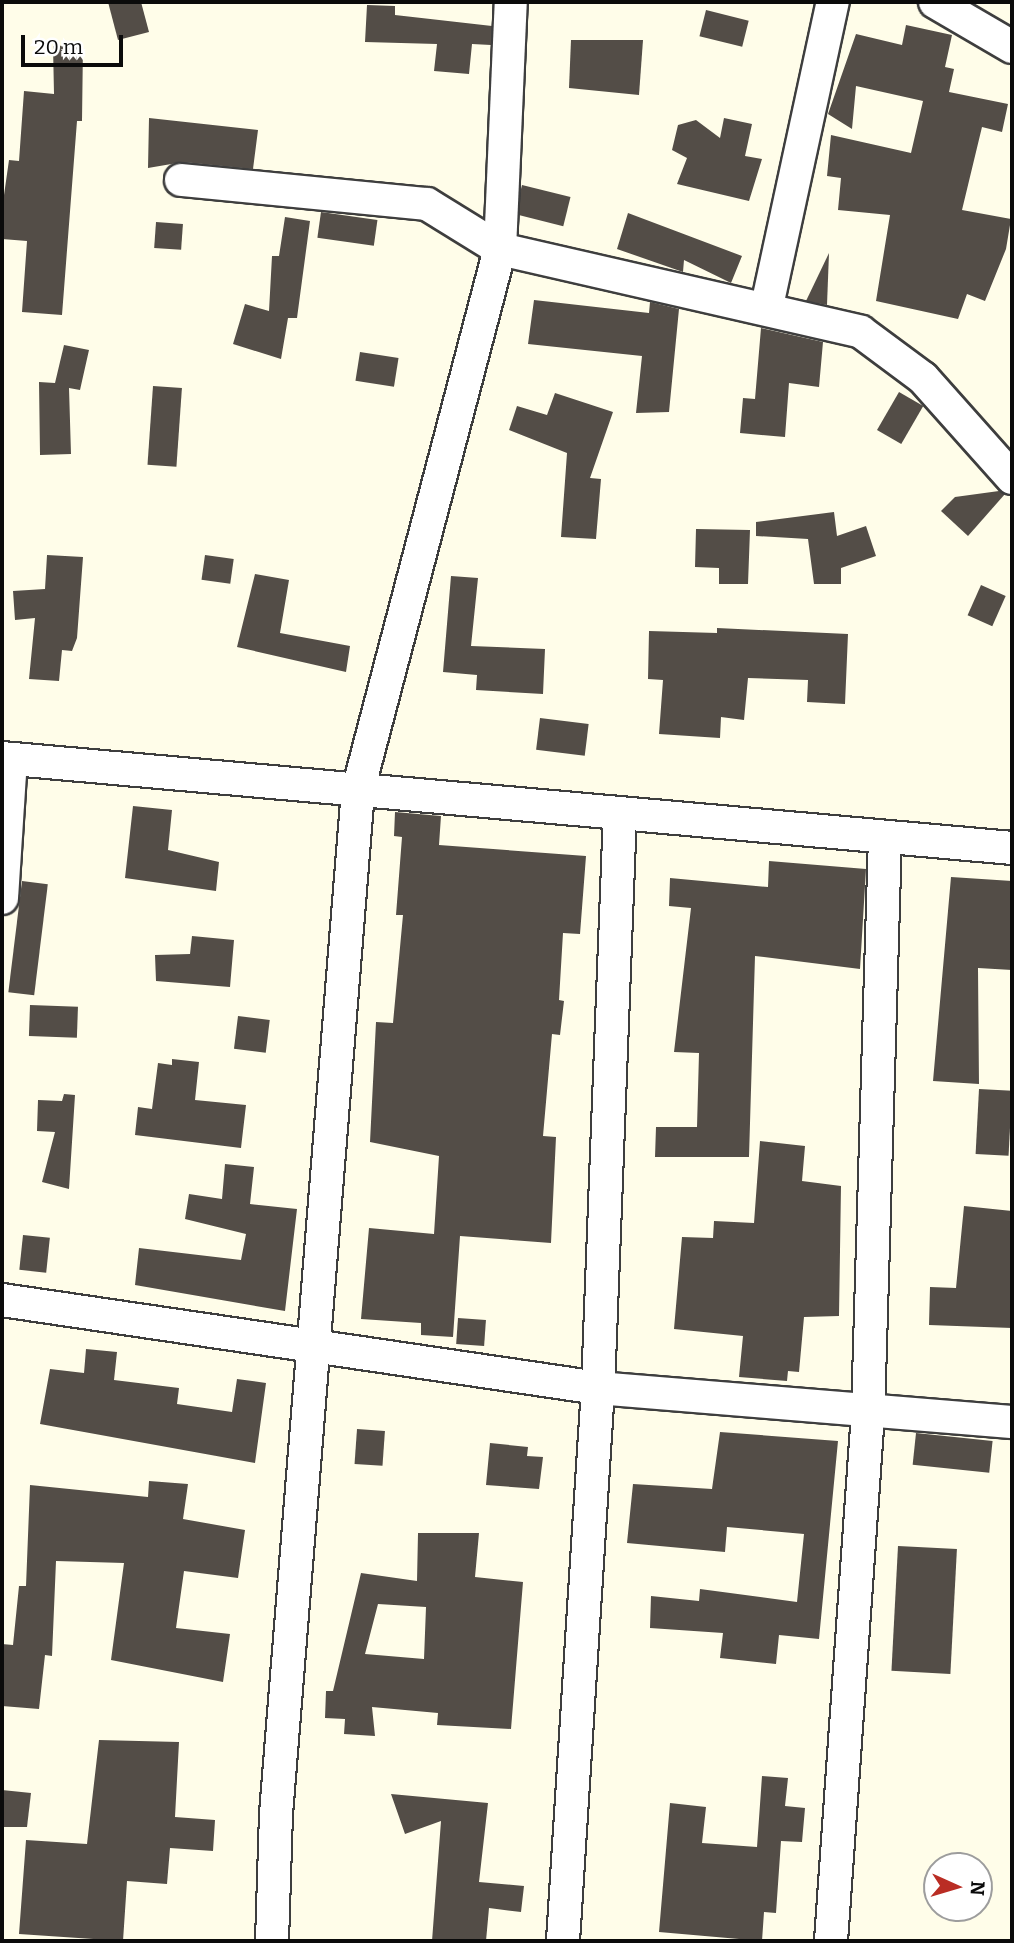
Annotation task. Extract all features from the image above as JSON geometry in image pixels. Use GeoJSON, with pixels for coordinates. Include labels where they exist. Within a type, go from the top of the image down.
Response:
{"type":"FeatureCollection","features":[{"type":"Feature","properties":{"kind":"street"},"geometry":{"type":"LineString","coordinates":[[272,1941],[358,790],[500,249],[511,2]]}},
{"type":"Feature","properties":{"kind":"street"},"geometry":{"type":"LineString","coordinates":[[768,306],[833,2]]}},
{"type":"Feature","properties":{"kind":"street"},"geometry":{"type":"LineString","coordinates":[[935,2],[1012,47]]}},
{"type":"Feature","properties":{"kind":"street"},"geometry":{"type":"LineString","coordinates":[[181,180],[427,204],[500,249],[768,306],[861,332],[923,378],[1012,478]]}},
{"type":"Feature","properties":{"kind":"street"},"geometry":{"type":"LineString","coordinates":[[2,898],[6,758],[1012,848]]}},
{"type":"Feature","properties":{"kind":"street"},"geometry":{"type":"LineString","coordinates":[[563,1941],[598,1388],[620,813]]}},
{"type":"Feature","properties":{"kind":"street"},"geometry":{"type":"LineString","coordinates":[[831,1941],[868,1413],[886,837]]}},
{"type":"Feature","properties":{"kind":"street"},"geometry":{"type":"LineString","coordinates":[[2,1300],[598,1388],[868,1413],[1012,1422]]}},
{"type":"Feature","properties":{"kind":"building"},"geometry":{"type":"Polygon","coordinates":[[[108,2],[141,2],[149,32],[118,40],[108,2]]]}},
{"type":"Feature","properties":{"kind":"building"},"geometry":{"type":"Polygon","coordinates":[[[367,5],[395,6],[395,15],[492,26],[491,45],[472,44],[469,74],[434,71],[437,44],[365,42],[367,5]]]}},
{"type":"Feature","properties":{"kind":"building"},"geometry":{"type":"Polygon","coordinates":[[[706,10],[749,21],[742,47],[699,36],[706,10]]]}},
{"type":"Feature","properties":{"kind":"building"},"geometry":{"type":"Polygon","coordinates":[[[906,25],[952,35],[945,67],[954,69],[949,92],[1008,104],[1002,132],[982,127],[962,210],[1011,219],[1006,249],[985,301],[967,294],[958,319],[876,301],[890,215],[838,210],[841,178],[827,176],[831,135],[911,153],[923,101],[856,86],[852,129],[828,114],[856,34],[902,45],[906,25]]]}},
{"type":"Feature","properties":{"kind":"building"},"geometry":{"type":"Polygon","coordinates":[[[571,40],[643,40],[639,95],[569,88],[571,40]]]}},
{"type":"Feature","properties":{"kind":"building"},"geometry":{"type":"Polygon","coordinates":[[[83,45],[82,121],[77,121],[62,315],[22,312],[27,241],[2,239],[2,209],[9,160],[19,161],[24,91],[54,94],[53,46],[83,45]]]}},
{"type":"Feature","properties":{"kind":"building"},"geometry":{"type":"Polygon","coordinates":[[[149,118],[258,130],[253,169],[183,162],[148,168],[149,118]]]}},
{"type":"Feature","properties":{"kind":"building"},"geometry":{"type":"Polygon","coordinates":[[[724,118],[752,124],[745,156],[762,159],[749,201],[677,184],[687,158],[672,150],[678,125],[696,120],[720,138],[724,118]]]}},
{"type":"Feature","properties":{"kind":"building"},"geometry":{"type":"Polygon","coordinates":[[[522,185],[571,197],[563,226],[515,214],[522,185]]]}},
{"type":"Feature","properties":{"kind":"building"},"geometry":{"type":"Polygon","coordinates":[[[321,212],[377,220],[374,246],[317,238],[321,212]]]}},
{"type":"Feature","properties":{"kind":"building"},"geometry":{"type":"Polygon","coordinates":[[[628,213],[742,256],[731,283],[684,260],[683,272],[617,249],[628,213]]]}},
{"type":"Feature","properties":{"kind":"building"},"geometry":{"type":"Polygon","coordinates":[[[285,217],[310,221],[297,318],[288,318],[281,359],[233,344],[245,304],[269,311],[272,256],[279,256],[285,217]]]}},
{"type":"Feature","properties":{"kind":"building"},"geometry":{"type":"Polygon","coordinates":[[[156,222],[183,224],[181,250],[154,248],[156,222]]]}},
{"type":"Feature","properties":{"kind":"building"},"geometry":{"type":"Polygon","coordinates":[[[829,253],[827,305],[806,301],[829,253]]]}},
{"type":"Feature","properties":{"kind":"building"},"geometry":{"type":"Polygon","coordinates":[[[534,300],[649,313],[650,302],[679,309],[669,412],[636,413],[642,356],[528,344],[534,300]]]}},
{"type":"Feature","properties":{"kind":"building"},"geometry":{"type":"Polygon","coordinates":[[[761,328],[823,342],[819,387],[789,383],[785,437],[740,433],[743,398],[755,399],[761,328]]]}},
{"type":"Feature","properties":{"kind":"building"},"geometry":{"type":"Polygon","coordinates":[[[64,345],[89,350],[80,390],[69,388],[71,454],[40,455],[39,382],[55,383],[64,345]]]}},
{"type":"Feature","properties":{"kind":"building"},"geometry":{"type":"Polygon","coordinates":[[[360,352],[399,358],[394,387],[355,381],[360,352]]]}},
{"type":"Feature","properties":{"kind":"building"},"geometry":{"type":"Polygon","coordinates":[[[153,386],[182,388],[176,467],[147,465],[153,386]]]}},
{"type":"Feature","properties":{"kind":"building"},"geometry":{"type":"Polygon","coordinates":[[[899,392],[923,406],[901,444],[877,430],[899,392]]]}},
{"type":"Feature","properties":{"kind":"building"},"geometry":{"type":"Polygon","coordinates":[[[555,393],[613,412],[590,478],[601,479],[596,539],[561,537],[567,453],[509,430],[517,406],[547,415],[555,393]]]}},
{"type":"Feature","properties":{"kind":"building"},"geometry":{"type":"Polygon","coordinates":[[[999,491],[1005,494],[968,536],[941,511],[955,497],[999,491]]]}},
{"type":"Feature","properties":{"kind":"building"},"geometry":{"type":"Polygon","coordinates":[[[834,512],[837,536],[866,526],[876,556],[841,568],[841,584],[814,584],[808,539],[756,536],[756,522],[834,512]]]}},
{"type":"Feature","properties":{"kind":"building"},"geometry":{"type":"Polygon","coordinates":[[[696,529],[750,530],[748,584],[719,584],[719,568],[695,567],[696,529]]]}},
{"type":"Feature","properties":{"kind":"building"},"geometry":{"type":"Polygon","coordinates":[[[47,555],[83,557],[77,638],[72,651],[62,650],[59,681],[29,679],[35,618],[15,620],[13,591],[45,589],[47,555]]]}},
{"type":"Feature","properties":{"kind":"building"},"geometry":{"type":"Polygon","coordinates":[[[205,555],[234,559],[230,584],[202,580],[205,555]]]}},
{"type":"Feature","properties":{"kind":"building"},"geometry":{"type":"Polygon","coordinates":[[[255,574],[289,580],[280,633],[350,646],[346,672],[237,647],[255,574]]]}},
{"type":"Feature","properties":{"kind":"building"},"geometry":{"type":"Polygon","coordinates":[[[451,576],[478,578],[471,646],[545,649],[543,694],[476,690],[477,675],[443,672],[451,576]]]}},
{"type":"Feature","properties":{"kind":"building"},"geometry":{"type":"Polygon","coordinates":[[[981,585],[1006,596],[992,626],[968,615],[981,585]]]}},
{"type":"Feature","properties":{"kind":"building"},"geometry":{"type":"Polygon","coordinates":[[[717,628],[848,634],[845,704],[807,702],[808,680],[748,678],[744,720],[721,717],[720,738],[659,734],[663,680],[648,679],[649,631],[717,633],[717,628]]]}},
{"type":"Feature","properties":{"kind":"building"},"geometry":{"type":"Polygon","coordinates":[[[540,718],[589,724],[585,756],[536,750],[540,718]]]}},
{"type":"Feature","properties":{"kind":"building"},"geometry":{"type":"Polygon","coordinates":[[[133,806],[172,810],[168,850],[219,862],[216,891],[125,878],[133,806]]]}},
{"type":"Feature","properties":{"kind":"building"},"geometry":{"type":"Polygon","coordinates":[[[395,812],[441,816],[439,845],[586,856],[580,934],[563,933],[559,1000],[564,1001],[560,1035],[552,1034],[543,1136],[556,1137],[551,1243],[460,1236],[453,1337],[421,1335],[421,1323],[361,1319],[369,1228],[434,1234],[439,1156],[370,1142],[376,1022],[393,1023],[403,915],[396,915],[402,837],[394,836],[395,812]]]}},
{"type":"Feature","properties":{"kind":"building"},"geometry":{"type":"Polygon","coordinates":[[[769,861],[866,869],[860,969],[755,956],[749,1157],[655,1157],[656,1127],[697,1127],[699,1053],[674,1052],[691,908],[669,906],[670,878],[768,887],[769,861]]]}},
{"type":"Feature","properties":{"kind":"building"},"geometry":{"type":"Polygon","coordinates":[[[951,877],[1012,881],[1012,970],[978,968],[979,1084],[933,1081],[951,877]]]}},
{"type":"Feature","properties":{"kind":"building"},"geometry":{"type":"Polygon","coordinates":[[[22,881],[48,884],[34,995],[8,992],[22,881]]]}},
{"type":"Feature","properties":{"kind":"building"},"geometry":{"type":"Polygon","coordinates":[[[192,936],[234,940],[230,987],[156,981],[155,955],[190,954],[192,936]]]}},
{"type":"Feature","properties":{"kind":"building"},"geometry":{"type":"Polygon","coordinates":[[[30,1005],[78,1007],[77,1038],[29,1036],[30,1005]]]}},
{"type":"Feature","properties":{"kind":"building"},"geometry":{"type":"Polygon","coordinates":[[[238,1016],[270,1020],[266,1053],[234,1049],[238,1016]]]}},
{"type":"Feature","properties":{"kind":"building"},"geometry":{"type":"Polygon","coordinates":[[[172,1059],[199,1062],[195,1100],[246,1105],[241,1148],[135,1135],[138,1107],[152,1109],[158,1063],[172,1065],[172,1059]]]}},
{"type":"Feature","properties":{"kind":"building"},"geometry":{"type":"Polygon","coordinates":[[[979,1089],[1012,1091],[1009,1156],[976,1154],[979,1089]]]}},
{"type":"Feature","properties":{"kind":"building"},"geometry":{"type":"Polygon","coordinates":[[[64,1094],[75,1095],[69,1189],[42,1182],[55,1132],[37,1131],[38,1100],[62,1101],[64,1094]]]}},
{"type":"Feature","properties":{"kind":"building"},"geometry":{"type":"Polygon","coordinates":[[[760,1141],[805,1146],[802,1181],[841,1186],[839,1316],[804,1317],[799,1372],[788,1371],[787,1381],[739,1377],[743,1336],[674,1329],[682,1237],[713,1238],[714,1221],[754,1223],[760,1141]]]}},
{"type":"Feature","properties":{"kind":"building"},"geometry":{"type":"Polygon","coordinates":[[[225,1164],[254,1167],[250,1204],[297,1209],[285,1311],[135,1285],[139,1248],[241,1260],[246,1234],[185,1219],[189,1194],[222,1199],[225,1164]]]}},
{"type":"Feature","properties":{"kind":"building"},"geometry":{"type":"Polygon","coordinates":[[[964,1206],[1012,1211],[1012,1328],[929,1325],[930,1287],[956,1288],[964,1206]]]}},
{"type":"Feature","properties":{"kind":"building"},"geometry":{"type":"Polygon","coordinates":[[[23,1235],[50,1238],[46,1273],[19,1270],[23,1235]]]}},
{"type":"Feature","properties":{"kind":"building"},"geometry":{"type":"Polygon","coordinates":[[[458,1318],[486,1320],[484,1346],[456,1344],[458,1318]]]}},
{"type":"Feature","properties":{"kind":"building"},"geometry":{"type":"Polygon","coordinates":[[[86,1349],[117,1352],[114,1380],[179,1388],[177,1404],[232,1412],[237,1379],[266,1383],[255,1463],[40,1424],[50,1369],[84,1373],[86,1349]]]}},
{"type":"Feature","properties":{"kind":"building"},"geometry":{"type":"Polygon","coordinates":[[[357,1429],[385,1431],[382,1466],[355,1464],[357,1429]]]}},
{"type":"Feature","properties":{"kind":"building"},"geometry":{"type":"Polygon","coordinates":[[[720,1432],[838,1441],[819,1639],[779,1635],[776,1664],[720,1658],[723,1633],[650,1628],[651,1596],[699,1601],[700,1589],[797,1602],[804,1534],[727,1527],[725,1552],[627,1543],[633,1484],[712,1489],[720,1432]]]}},
{"type":"Feature","properties":{"kind":"building"},"geometry":{"type":"Polygon","coordinates":[[[916,1433],[993,1441],[989,1473],[913,1465],[916,1433]]]}},
{"type":"Feature","properties":{"kind":"building"},"geometry":{"type":"Polygon","coordinates":[[[490,1443],[528,1447],[527,1456],[543,1457],[539,1489],[486,1485],[490,1443]]]}},
{"type":"Feature","properties":{"kind":"building"},"geometry":{"type":"Polygon","coordinates":[[[149,1481],[188,1484],[183,1519],[245,1530],[238,1578],[184,1571],[176,1628],[230,1634],[223,1682],[111,1660],[124,1563],[56,1561],[52,1656],[45,1655],[39,1709],[2,1706],[2,1644],[13,1645],[19,1586],[26,1586],[30,1485],[148,1497],[149,1481]]]}},
{"type":"Feature","properties":{"kind":"building"},"geometry":{"type":"Polygon","coordinates":[[[418,1533],[479,1533],[475,1577],[523,1582],[511,1729],[437,1725],[438,1713],[372,1707],[375,1736],[344,1734],[345,1719],[325,1718],[326,1691],[333,1691],[361,1573],[417,1581],[418,1533]],[[378,1604],[365,1654],[424,1659],[426,1607],[378,1604]]]}},
{"type":"Feature","properties":{"kind":"building"},"geometry":{"type":"Polygon","coordinates":[[[898,1546],[957,1549],[950,1674],[891,1671],[898,1546]]]}},
{"type":"Feature","properties":{"kind":"building"},"geometry":{"type":"Polygon","coordinates":[[[99,1740],[179,1742],[175,1817],[215,1820],[213,1851],[170,1848],[167,1884],[127,1881],[123,1941],[19,1934],[26,1840],[87,1844],[99,1740]]]}},
{"type":"Feature","properties":{"kind":"building"},"geometry":{"type":"Polygon","coordinates":[[[762,1776],[788,1778],[785,1806],[805,1808],[802,1842],[781,1841],[776,1913],[764,1912],[762,1941],[659,1932],[670,1803],[706,1807],[702,1843],[757,1847],[762,1776]]]}},
{"type":"Feature","properties":{"kind":"building"},"geometry":{"type":"Polygon","coordinates":[[[2,1790],[31,1793],[27,1827],[2,1827],[2,1790]]]}},
{"type":"Feature","properties":{"kind":"building"},"geometry":{"type":"Polygon","coordinates":[[[391,1794],[488,1803],[479,1882],[524,1886],[521,1912],[489,1908],[486,1941],[432,1941],[441,1821],[405,1834],[391,1794]]]}}]}
